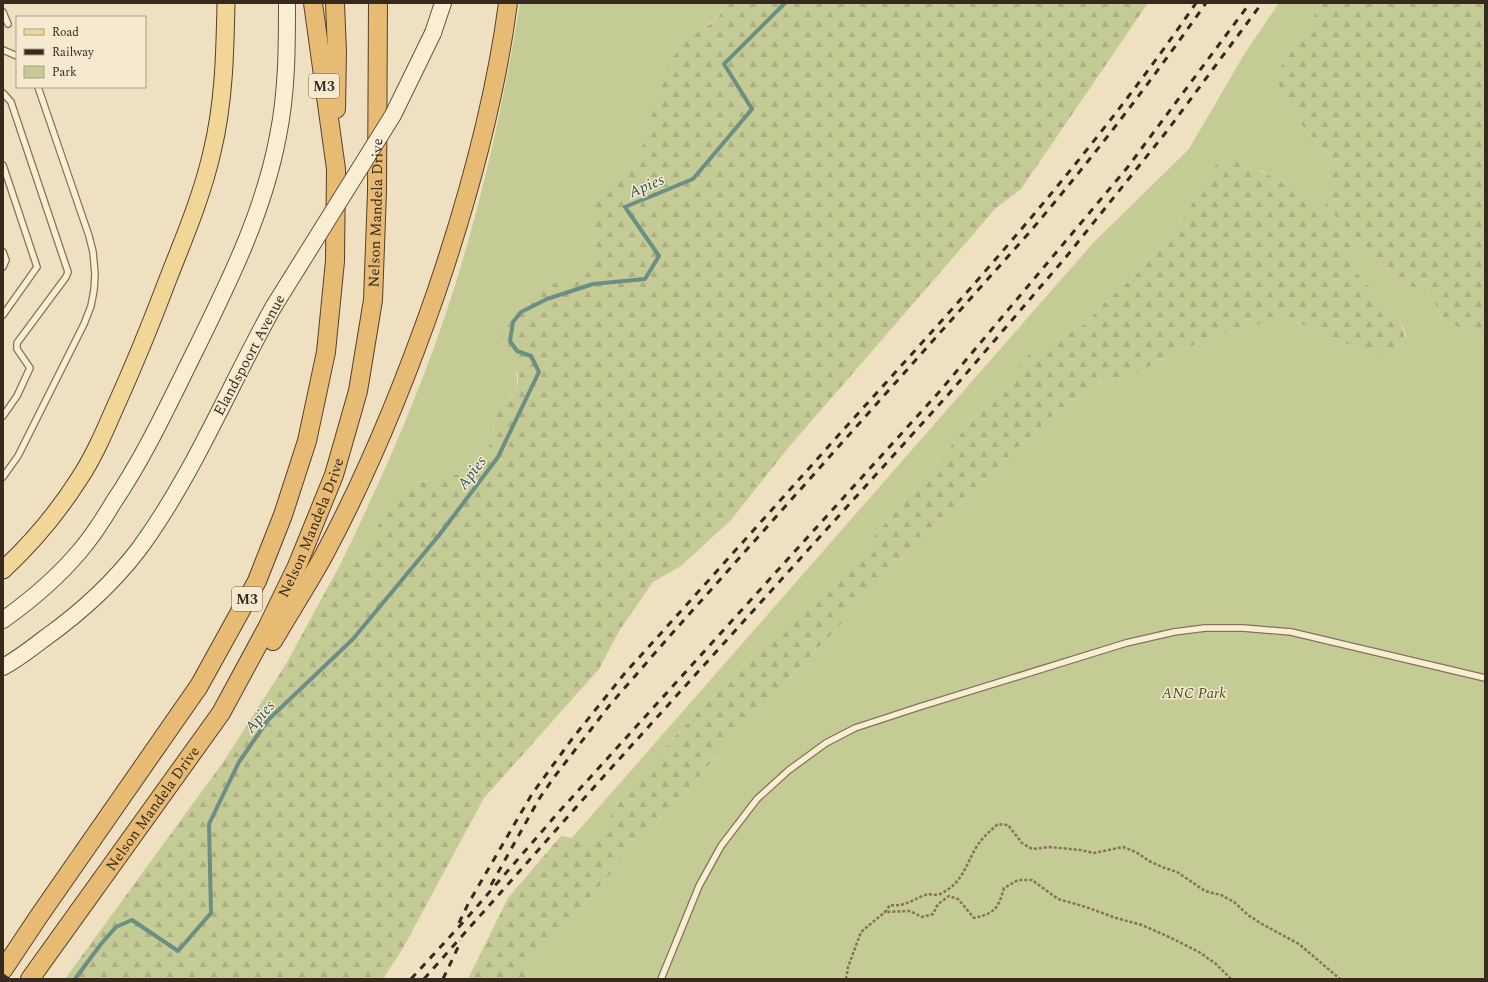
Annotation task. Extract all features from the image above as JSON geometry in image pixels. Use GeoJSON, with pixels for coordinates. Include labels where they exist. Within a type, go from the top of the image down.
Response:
{"type":"FeatureCollection","features":[{"type":"Feature","properties":{"kind":"highway","name":"Nelson Mandela Drive"},"geometry":{"type":"LineString","coordinates":[[3,970],[199,686],[257,581],[283,515],[308,441],[326,352],[335,261],[336,170],[313,3]]}},
{"type":"Feature","properties":{"kind":"highway"},"geometry":{"type":"LineString","coordinates":[[335,3],[337,52],[336,170]]}},
{"type":"Feature","properties":{"kind":"highway","name":"Nelson Mandela Drive"},"geometry":{"type":"LineString","coordinates":[[30,979],[221,713],[267,628],[297,566],[334,475],[358,391],[373,300],[378,192],[378,3]]}},
{"type":"Feature","properties":{"kind":"highway"},"geometry":{"type":"LineString","coordinates":[[221,713],[273,642],[324,555],[364,475],[415,355],[455,237],[489,114],[508,3]]}},
{"type":"Feature","properties":{"kind":"main road"},"geometry":{"type":"LineString","coordinates":[[3,570],[51,518],[79,479],[98,445],[128,380],[156,312],[201,190],[212,153],[219,117],[223,80],[226,3]]}},
{"type":"Feature","properties":{"kind":"main road"},"geometry":{"type":"LineString","coordinates":[[3,620],[45,587],[78,554],[94,533],[127,483],[160,422],[228,283],[259,208],[270,171],[278,135],[287,69],[287,3]]}},
{"type":"Feature","properties":{"kind":"main road","name":"Elandspoort Avenue"},"geometry":{"type":"LineString","coordinates":[[3,667],[68,622],[94,598],[138,549],[163,512],[183,479],[274,306],[393,115],[433,33],[443,3]]}},
{"type":"Feature","properties":{"kind":"main road"},"geometry":{"type":"LineString","coordinates":[[35,979],[62,934]]}},
{"type":"Feature","properties":{"kind":"lane"},"geometry":{"type":"LineString","coordinates":[[3,12],[8,24]]}},
{"type":"Feature","properties":{"kind":"lane"},"geometry":{"type":"LineString","coordinates":[[3,50],[16,56]]}},
{"type":"Feature","properties":{"kind":"lane"},"geometry":{"type":"LineString","coordinates":[[3,477],[18,456],[84,324],[91,306],[94,290],[95,268],[90,240],[38,88]]}},
{"type":"Feature","properties":{"kind":"lane"},"geometry":{"type":"LineString","coordinates":[[3,93],[11,102],[68,272],[66,277],[16,345],[17,349],[30,368],[17,396],[3,416]]}},
{"type":"Feature","properties":{"kind":"lane"},"geometry":{"type":"LineString","coordinates":[[3,165],[37,267],[3,314]]}},
{"type":"Feature","properties":{"kind":"lane"},"geometry":{"type":"LineString","coordinates":[[3,252],[6,260],[3,267]]}},
{"type":"Feature","properties":{"kind":"lane"},"geometry":{"type":"LineString","coordinates":[[662,979],[699,886],[721,846],[757,798],[789,770],[826,743],[863,726],[918,707],[1126,643],[1174,632],[1205,628],[1243,628],[1291,632],[1485,678]]}},
{"type":"Feature","properties":{"kind":"path"},"geometry":{"type":"LineString","coordinates":[[846,979],[848,967],[861,932],[885,912],[890,905],[896,906],[908,904],[926,894],[938,895],[959,881],[977,846],[986,834],[998,824],[1008,825],[1022,843],[1032,849],[1050,847],[1094,853],[1123,847],[1136,852],[1149,861],[1178,872],[1204,891],[1221,895],[1234,902],[1248,915],[1299,944],[1340,979]]}},
{"type":"Feature","properties":{"kind":"path"},"geometry":{"type":"LineString","coordinates":[[885,912],[910,911],[922,917],[933,914],[938,904],[949,896],[958,899],[974,918],[987,915],[999,905],[1004,888],[1018,880],[1032,880],[1058,899],[1142,925],[1169,937],[1199,952],[1216,964],[1231,979]]}},
{"type":"Feature","properties":{"kind":"green space"},"geometry":{"type":"Polygon","coordinates":[[[520,3],[727,3],[720,14],[712,21],[692,33],[637,161],[632,167],[605,183],[591,215],[596,245],[591,259],[576,274],[527,295],[503,343],[517,375],[516,389],[510,397],[494,409],[493,437],[480,465],[465,473],[419,482],[390,504],[358,561],[341,563],[402,429],[429,361],[453,292],[474,221],[492,149],[520,3]]]}},
{"type":"Feature","properties":{"kind":"green space"},"geometry":{"type":"Polygon","coordinates":[[[727,3],[1148,3],[1021,189],[996,208],[788,448],[731,520],[681,566],[653,582],[619,631],[599,669],[484,798],[403,948],[383,979],[65,979],[224,761],[286,664],[341,563],[358,561],[390,504],[405,488],[419,482],[465,473],[480,465],[493,437],[494,409],[512,396],[518,383],[518,375],[503,343],[502,336],[508,316],[527,295],[576,274],[591,259],[596,245],[591,215],[595,195],[605,183],[632,167],[637,161],[647,134],[659,88],[668,64],[692,33],[709,25],[719,16],[727,3]]]}},
{"type":"Feature","properties":{"kind":"green space","name":"ANC Park"},"geometry":{"type":"Polygon","coordinates":[[[1279,3],[1322,3],[1274,77],[1310,138],[1331,156],[1325,205],[1398,280],[1432,297],[1443,321],[1485,338],[1485,979],[526,979],[530,964],[534,959],[724,748],[917,543],[1054,414],[1104,380],[1139,373],[1156,362],[1214,336],[1275,320],[1286,320],[1298,323],[1361,350],[1406,337],[1403,327],[1398,319],[1357,273],[1353,263],[1355,253],[1336,229],[1325,217],[1300,197],[1261,170],[1191,206],[1140,271],[1100,307],[1087,323],[1028,355],[848,567],[776,630],[623,793],[601,834],[581,840],[571,839],[1094,242],[1189,149],[1245,53],[1279,3]]]}},
{"type":"Feature","properties":{"kind":"green space"},"geometry":{"type":"Polygon","coordinates":[[[1322,3],[1485,3],[1485,338],[1443,321],[1432,297],[1398,280],[1325,205],[1331,156],[1310,138],[1274,77],[1322,3]]]}},
{"type":"Feature","properties":{"kind":"green space"},"geometry":{"type":"Polygon","coordinates":[[[1232,159],[1258,169],[1287,186],[1313,206],[1337,229],[1355,253],[1353,263],[1357,273],[1398,319],[1402,326],[1405,339],[1404,347],[1394,354],[1361,350],[1298,323],[1286,320],[1275,320],[1214,336],[1156,362],[1139,373],[1104,380],[1054,414],[917,543],[724,748],[534,959],[530,965],[526,979],[468,979],[508,898],[561,836],[581,840],[601,834],[623,793],[776,630],[848,567],[1028,355],[1087,323],[1100,307],[1140,271],[1191,206],[1214,167],[1221,160],[1232,159]]]}},
{"type":"Feature","properties":{"kind":"waterway","name":"Apies"},"geometry":{"type":"LineString","coordinates":[[75,979],[101,944],[116,927],[132,920],[178,951],[211,913],[209,824],[239,762],[268,720],[353,639],[440,534],[498,457],[539,372],[531,356],[517,351],[510,341],[513,322],[521,312],[547,299],[593,284],[645,279],[659,256],[625,207],[693,179],[752,109],[724,64],[785,3]]}},
{"type":"Feature","properties":{"kind":"railway"},"geometry":{"type":"LineString","coordinates":[[459,923],[468,904],[532,794],[572,739],[625,673],[943,319],[1032,217],[1116,112],[1196,3]]}},
{"type":"Feature","properties":{"kind":"railway"},"geometry":{"type":"LineString","coordinates":[[491,885],[539,799],[609,706],[1028,234],[1120,121],[1206,3]]}},
{"type":"Feature","properties":{"kind":"railway"},"geometry":{"type":"LineString","coordinates":[[411,979],[467,918],[557,814],[940,391],[1127,168],[1250,3]]}},
{"type":"Feature","properties":{"kind":"railway"},"geometry":{"type":"LineString","coordinates":[[424,979],[595,786],[947,396],[1066,257],[1167,131],[1262,3]]}},
{"type":"Feature","properties":{"kind":"railway"},"geometry":{"type":"LineString","coordinates":[[443,979],[461,941]]}},
{"type":"Feature","properties":{"kind":"railway"},"geometry":{"type":"LineString","coordinates":[[3,975],[9,979]]}}]}
